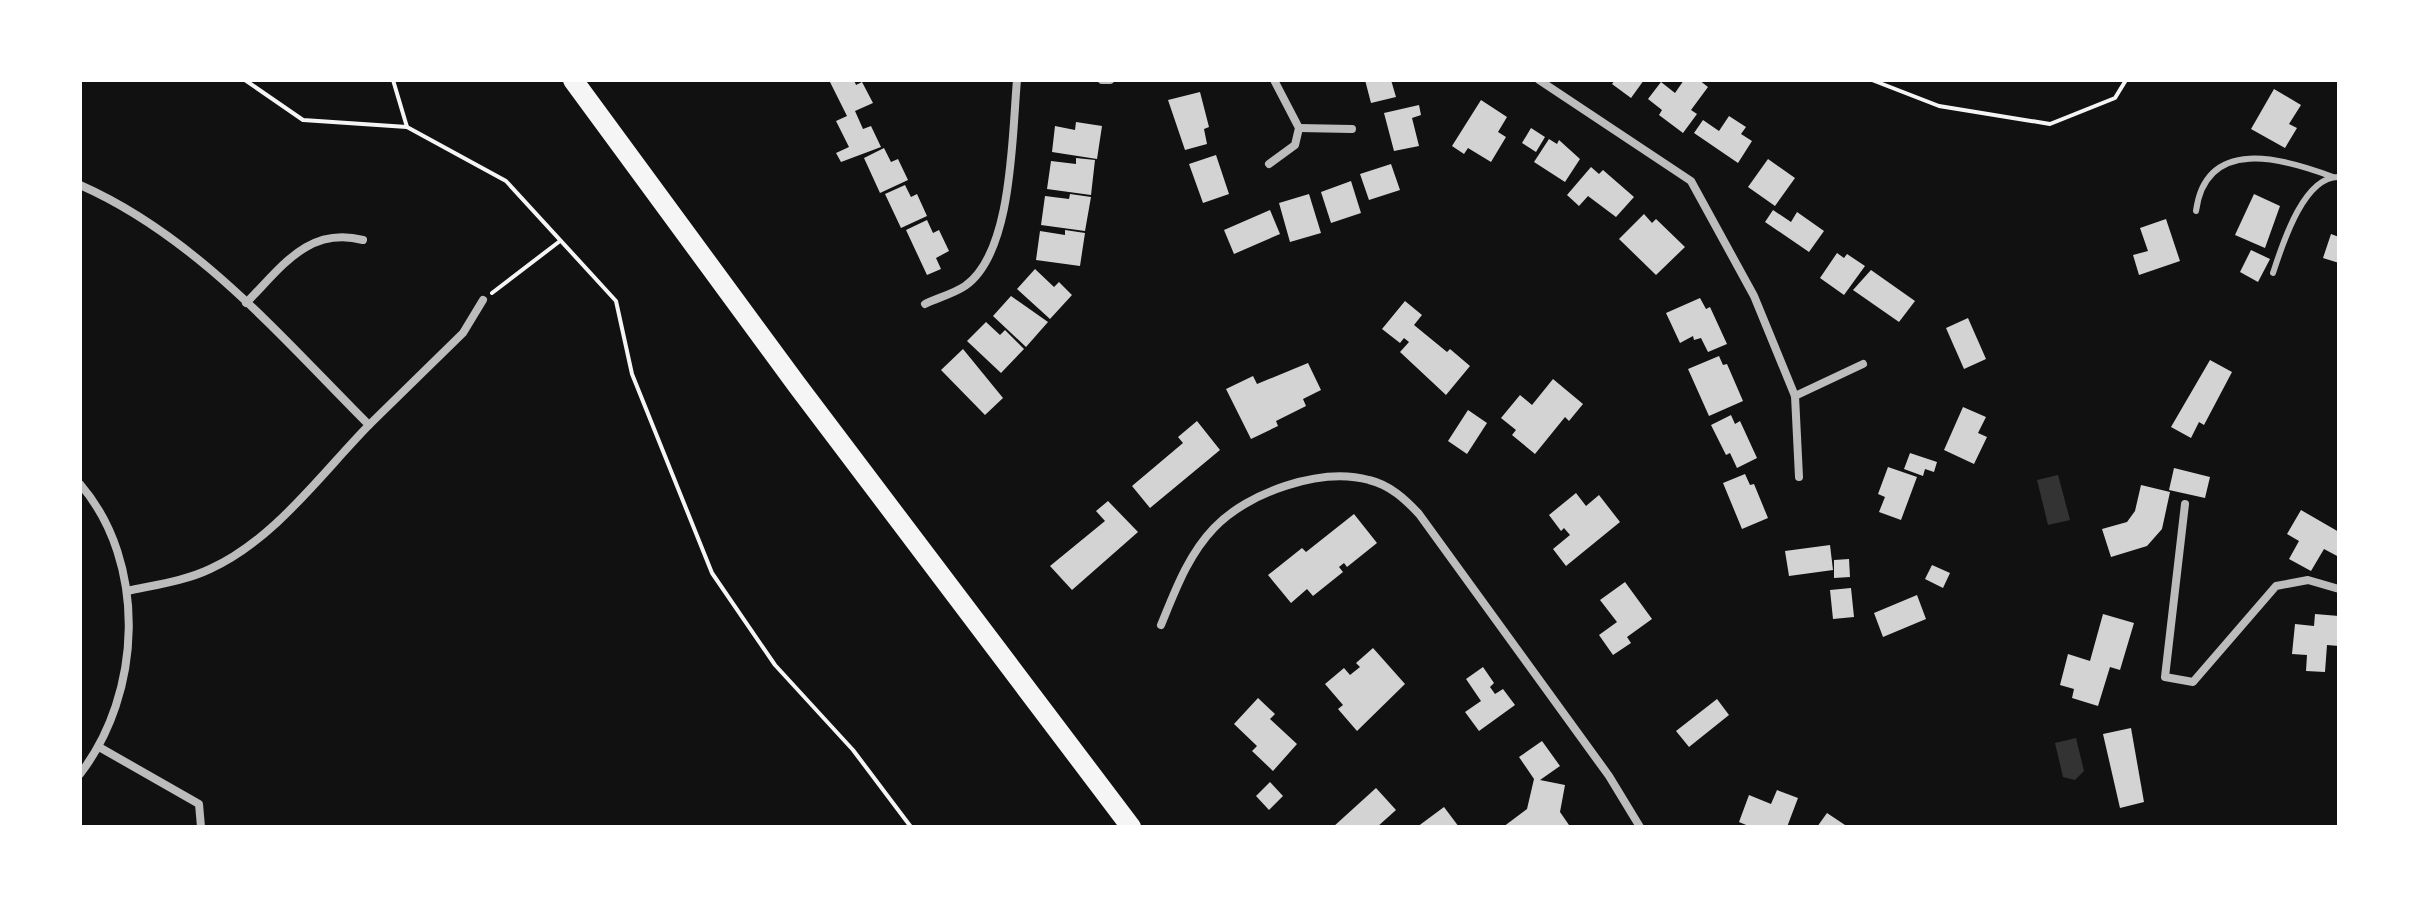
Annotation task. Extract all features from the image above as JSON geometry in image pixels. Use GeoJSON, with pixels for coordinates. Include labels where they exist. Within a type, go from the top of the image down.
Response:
{"type":"FeatureCollection","features":[{"type":"Feature","properties":{"kind":"main road"},"geometry":{"type":"LineString","coordinates":[[573,80],[797,385],[1131,827]]}},
{"type":"Feature","properties":{"kind":"street"},"geometry":{"type":"LineString","coordinates":[[925,304],[966,285],[993,252],[1007,190],[1017,80]]}},
{"type":"Feature","properties":{"kind":"street"},"geometry":{"type":"LineString","coordinates":[[1102,80],[1110,80]]}},
{"type":"Feature","properties":{"kind":"street"},"geometry":{"type":"LineString","coordinates":[[1269,164],[1295,145],[1299,128],[1274,80]]}},
{"type":"Feature","properties":{"kind":"street"},"geometry":{"type":"LineString","coordinates":[[1539,80],[1691,181],[1754,296],[1795,396],[1799,477]]}},
{"type":"Feature","properties":{"kind":"street"},"geometry":{"type":"LineString","coordinates":[[1299,128],[1352,129]]}},
{"type":"Feature","properties":{"kind":"street"},"geometry":{"type":"LineString","coordinates":[[80,185],[110,198],[184,245],[369,425]]}},
{"type":"Feature","properties":{"kind":"street"},"geometry":{"type":"LineString","coordinates":[[246,303],[297,251],[328,236],[343,234],[363,240]]}},
{"type":"Feature","properties":{"kind":"street"},"geometry":{"type":"LineString","coordinates":[[127,591],[207,571],[235,556],[261,536],[463,333],[483,300]]}},
{"type":"Feature","properties":{"kind":"street"},"geometry":{"type":"LineString","coordinates":[[1795,396],[1863,364]]}},
{"type":"Feature","properties":{"kind":"street"},"geometry":{"type":"LineString","coordinates":[[1161,625],[1184,571],[1216,525],[1251,501],[1296,484],[1336,475],[1370,480],[1400,494],[1439,541],[1609,776],[1640,827]]}},
{"type":"Feature","properties":{"kind":"street"},"geometry":{"type":"LineString","coordinates":[[80,484],[92,499],[111,535],[127,591],[125,681],[99,747],[80,774]]}},
{"type":"Feature","properties":{"kind":"street"},"geometry":{"type":"LineString","coordinates":[[2185,504],[2165,677],[2193,682],[2276,586],[2308,580],[2339,589]]}},
{"type":"Feature","properties":{"kind":"street"},"geometry":{"type":"LineString","coordinates":[[99,747],[199,804],[201,827]]}},
{"type":"Feature","properties":{"kind":"lane"},"geometry":{"type":"LineString","coordinates":[[2196,211],[2198,195],[2209,175],[2235,160],[2262,157],[2336,177]]}},
{"type":"Feature","properties":{"kind":"lane"},"geometry":{"type":"LineString","coordinates":[[2273,273],[2291,219],[2313,191],[2336,177]]}},
{"type":"Feature","properties":{"kind":"path"},"geometry":{"type":"LineString","coordinates":[[245,80],[303,120],[407,127],[506,181],[616,301],[632,374],[712,573],[775,665],[853,750],[911,827]]}},
{"type":"Feature","properties":{"kind":"path"},"geometry":{"type":"LineString","coordinates":[[393,80],[407,127]]}},
{"type":"Feature","properties":{"kind":"path"},"geometry":{"type":"LineString","coordinates":[[1872,80],[1939,106],[2050,124],[2115,98],[2126,80]]}},
{"type":"Feature","properties":{"kind":"path"},"geometry":{"type":"LineString","coordinates":[[483,300],[560,241]]}},
{"type":"Feature","properties":{"kind":"shaded area"},"geometry":{"type":"Polygon","coordinates":[[[2058,475],[2070,520],[2048,525],[2037,480],[2058,475]]]}},
{"type":"Feature","properties":{"kind":"shaded area"},"geometry":{"type":"Polygon","coordinates":[[[2076,738],[2084,771],[2075,780],[2063,777],[2055,743],[2076,738]]]}},
{"type":"Feature","properties":{"kind":"building"},"geometry":{"type":"Polygon","coordinates":[[[854,80],[856,85],[862,82],[873,103],[855,111],[863,129],[871,126],[881,147],[841,162],[836,153],[849,147],[836,121],[847,116],[830,82],[854,80]]]}},
{"type":"Feature","properties":{"kind":"building"},"geometry":{"type":"Polygon","coordinates":[[[1365,80],[1391,80],[1396,97],[1371,103],[1365,80]]]}},
{"type":"Feature","properties":{"kind":"building"},"geometry":{"type":"Polygon","coordinates":[[[1615,80],[1644,80],[1631,98],[1612,84],[1615,80]]]}},
{"type":"Feature","properties":{"kind":"building"},"geometry":{"type":"Polygon","coordinates":[[[1684,80],[1699,80],[1708,87],[1691,110],[1697,114],[1683,133],[1659,115],[1662,110],[1648,99],[1661,82],[1675,93],[1684,80]]]}},
{"type":"Feature","properties":{"kind":"building"},"geometry":{"type":"Polygon","coordinates":[[[2274,89],[2301,105],[2289,124],[2297,128],[2285,148],[2251,129],[2274,89]]]}},
{"type":"Feature","properties":{"kind":"building"},"geometry":{"type":"Polygon","coordinates":[[[1200,92],[1209,127],[1204,129],[1207,144],[1185,150],[1168,100],[1200,92]]]}},
{"type":"Feature","properties":{"kind":"building"},"geometry":{"type":"Polygon","coordinates":[[[1481,100],[1507,117],[1498,132],[1506,137],[1491,162],[1468,148],[1464,154],[1452,146],[1481,100]]]}},
{"type":"Feature","properties":{"kind":"building"},"geometry":{"type":"Polygon","coordinates":[[[1419,105],[1421,115],[1412,118],[1419,146],[1394,151],[1384,113],[1419,105]]]}},
{"type":"Feature","properties":{"kind":"building"},"geometry":{"type":"Polygon","coordinates":[[[1729,116],[1746,127],[1741,134],[1752,141],[1738,163],[1694,133],[1703,120],[1719,131],[1729,116]]]}},
{"type":"Feature","properties":{"kind":"building"},"geometry":{"type":"Polygon","coordinates":[[[1076,122],[1102,126],[1097,159],[1052,152],[1055,126],[1075,130],[1076,122]]]}},
{"type":"Feature","properties":{"kind":"building"},"geometry":{"type":"Polygon","coordinates":[[[1531,128],[1545,137],[1536,152],[1522,143],[1531,128]]]}},
{"type":"Feature","properties":{"kind":"building"},"geometry":{"type":"Polygon","coordinates":[[[1549,139],[1557,144],[1559,140],[1580,159],[1565,182],[1534,162],[1549,139]]]}},
{"type":"Feature","properties":{"kind":"building"},"geometry":{"type":"Polygon","coordinates":[[[884,148],[891,162],[898,159],[908,180],[880,193],[864,158],[884,148]]]}},
{"type":"Feature","properties":{"kind":"building"},"geometry":{"type":"Polygon","coordinates":[[[1216,155],[1229,194],[1203,203],[1189,164],[1216,155]]]}},
{"type":"Feature","properties":{"kind":"building"},"geometry":{"type":"Polygon","coordinates":[[[1076,158],[1095,160],[1091,195],[1047,189],[1051,161],[1076,164],[1076,158]]]}},
{"type":"Feature","properties":{"kind":"building"},"geometry":{"type":"Polygon","coordinates":[[[1768,159],[1795,178],[1775,206],[1748,187],[1768,159]]]}},
{"type":"Feature","properties":{"kind":"building"},"geometry":{"type":"Polygon","coordinates":[[[1391,164],[1400,190],[1369,200],[1360,174],[1391,164]]]}},
{"type":"Feature","properties":{"kind":"building"},"geometry":{"type":"Polygon","coordinates":[[[1591,167],[1599,174],[1603,170],[1634,197],[1616,217],[1588,196],[1579,206],[1567,195],[1591,167]]]}},
{"type":"Feature","properties":{"kind":"building"},"geometry":{"type":"Polygon","coordinates":[[[1351,181],[1361,213],[1331,223],[1321,192],[1351,181]]]}},
{"type":"Feature","properties":{"kind":"building"},"geometry":{"type":"Polygon","coordinates":[[[905,185],[911,197],[917,194],[927,216],[901,228],[885,194],[905,185]]]}},
{"type":"Feature","properties":{"kind":"building"},"geometry":{"type":"Polygon","coordinates":[[[1070,194],[1091,197],[1085,231],[1041,225],[1045,196],[1069,199],[1070,194]]]}},
{"type":"Feature","properties":{"kind":"building"},"geometry":{"type":"Polygon","coordinates":[[[1309,194],[1321,233],[1290,242],[1279,203],[1309,194]]]}},
{"type":"Feature","properties":{"kind":"building"},"geometry":{"type":"Polygon","coordinates":[[[2254,194],[2280,206],[2265,248],[2235,235],[2254,194]]]}},
{"type":"Feature","properties":{"kind":"building"},"geometry":{"type":"Polygon","coordinates":[[[1270,210],[1280,234],[1234,254],[1224,230],[1270,210]]]}},
{"type":"Feature","properties":{"kind":"building"},"geometry":{"type":"Polygon","coordinates":[[[1773,210],[1791,222],[1797,212],[1824,231],[1809,252],[1765,222],[1773,210]]]}},
{"type":"Feature","properties":{"kind":"building"},"geometry":{"type":"Polygon","coordinates":[[[1644,214],[1652,223],[1656,219],[1685,247],[1656,275],[1619,239],[1644,214]]]}},
{"type":"Feature","properties":{"kind":"building"},"geometry":{"type":"Polygon","coordinates":[[[2166,219],[2180,261],[2139,275],[2133,255],[2148,251],[2140,228],[2166,219]]]}},
{"type":"Feature","properties":{"kind":"building"},"geometry":{"type":"Polygon","coordinates":[[[927,220],[933,233],[939,230],[949,251],[936,258],[941,269],[927,275],[906,230],[927,220]]]}},
{"type":"Feature","properties":{"kind":"building"},"geometry":{"type":"Polygon","coordinates":[[[1065,230],[1085,233],[1080,266],[1036,260],[1040,231],[1065,235],[1065,230]]]}},
{"type":"Feature","properties":{"kind":"building"},"geometry":{"type":"Polygon","coordinates":[[[2331,234],[2339,237],[2339,263],[2323,258],[2331,234]]]}},
{"type":"Feature","properties":{"kind":"building"},"geometry":{"type":"Polygon","coordinates":[[[2251,250],[2270,259],[2258,282],[2240,272],[2251,250]]]}},
{"type":"Feature","properties":{"kind":"building"},"geometry":{"type":"Polygon","coordinates":[[[1837,253],[1844,258],[1847,254],[1865,266],[1844,295],[1820,278],[1837,253]]]}},
{"type":"Feature","properties":{"kind":"building"},"geometry":{"type":"Polygon","coordinates":[[[1035,269],[1054,287],[1059,282],[1072,295],[1050,319],[1017,289],[1035,269]]]}},
{"type":"Feature","properties":{"kind":"building"},"geometry":{"type":"Polygon","coordinates":[[[1871,270],[1915,301],[1899,322],[1853,290],[1871,270]]]}},
{"type":"Feature","properties":{"kind":"building"},"geometry":{"type":"Polygon","coordinates":[[[1011,296],[1048,322],[1026,347],[993,316],[1011,296]]]}},
{"type":"Feature","properties":{"kind":"building"},"geometry":{"type":"Polygon","coordinates":[[[1700,298],[1706,309],[1710,307],[1727,344],[1708,352],[1701,338],[1694,340],[1693,336],[1680,343],[1666,313],[1700,298]]]}},
{"type":"Feature","properties":{"kind":"building"},"geometry":{"type":"Polygon","coordinates":[[[1405,301],[1422,315],[1414,325],[1470,366],[1446,395],[1400,352],[1409,342],[1404,338],[1400,343],[1382,329],[1405,301]]]}},
{"type":"Feature","properties":{"kind":"building"},"geometry":{"type":"Polygon","coordinates":[[[1968,318],[1986,359],[1964,369],[1946,328],[1968,318]]]}},
{"type":"Feature","properties":{"kind":"building"},"geometry":{"type":"Polygon","coordinates":[[[986,322],[1000,335],[1005,330],[1024,349],[1001,373],[967,341],[986,322]]]}},
{"type":"Feature","properties":{"kind":"building"},"geometry":{"type":"Polygon","coordinates":[[[963,349],[1003,398],[985,415],[941,370],[963,349]]]}},
{"type":"Feature","properties":{"kind":"building"},"geometry":{"type":"Polygon","coordinates":[[[1719,356],[1723,365],[1727,364],[1743,401],[1709,416],[1688,369],[1719,356]]]}},
{"type":"Feature","properties":{"kind":"building"},"geometry":{"type":"Polygon","coordinates":[[[2210,360],[2232,372],[2204,425],[2199,422],[2191,438],[2171,427],[2210,360]]]}},
{"type":"Feature","properties":{"kind":"building"},"geometry":{"type":"Polygon","coordinates":[[[1308,363],[1321,390],[1303,399],[1306,406],[1276,421],[1278,426],[1251,439],[1226,389],[1253,376],[1257,384],[1308,363]]]}},
{"type":"Feature","properties":{"kind":"building"},"geometry":{"type":"Polygon","coordinates":[[[1553,379],[1583,404],[1569,421],[1565,417],[1535,454],[1512,435],[1516,430],[1501,418],[1520,395],[1532,405],[1553,379]]]}},
{"type":"Feature","properties":{"kind":"building"},"geometry":{"type":"Polygon","coordinates":[[[1963,407],[1986,417],[1978,433],[1987,437],[1974,464],[1944,450],[1963,407]]]}},
{"type":"Feature","properties":{"kind":"building"},"geometry":{"type":"Polygon","coordinates":[[[1468,410],[1487,423],[1467,454],[1448,441],[1468,410]]]}},
{"type":"Feature","properties":{"kind":"building"},"geometry":{"type":"Polygon","coordinates":[[[1731,415],[1735,424],[1740,421],[1757,458],[1737,468],[1730,453],[1726,455],[1711,425],[1731,415]]]}},
{"type":"Feature","properties":{"kind":"building"},"geometry":{"type":"Polygon","coordinates":[[[1197,421],[1220,450],[1150,508],[1132,486],[1183,443],[1178,437],[1197,421]]]}},
{"type":"Feature","properties":{"kind":"building"},"geometry":{"type":"Polygon","coordinates":[[[1910,453],[1937,462],[1934,472],[1925,469],[1923,476],[1904,469],[1910,453]]]}},
{"type":"Feature","properties":{"kind":"building"},"geometry":{"type":"Polygon","coordinates":[[[1888,467],[1917,477],[1901,520],[1879,512],[1885,497],[1878,494],[1888,467]]]}},
{"type":"Feature","properties":{"kind":"building"},"geometry":{"type":"Polygon","coordinates":[[[2174,468],[2210,477],[2205,498],[2169,490],[2174,468]]]}},
{"type":"Feature","properties":{"kind":"building"},"geometry":{"type":"Polygon","coordinates":[[[1745,474],[1750,485],[1754,484],[1768,518],[1742,529],[1723,483],[1745,474]]]}},
{"type":"Feature","properties":{"kind":"building"},"geometry":{"type":"Polygon","coordinates":[[[2141,485],[2170,492],[2162,529],[2147,546],[2111,557],[2102,529],[2127,522],[2135,511],[2141,485]]]}},
{"type":"Feature","properties":{"kind":"building"},"geometry":{"type":"Polygon","coordinates":[[[1576,493],[1586,506],[1599,495],[1620,522],[1566,566],[1553,549],[1570,535],[1564,528],[1561,531],[1549,515],[1576,493]]]}},
{"type":"Feature","properties":{"kind":"building"},"geometry":{"type":"Polygon","coordinates":[[[1108,501],[1138,532],[1072,590],[1050,566],[1105,521],[1096,511],[1108,501]]]}},
{"type":"Feature","properties":{"kind":"building"},"geometry":{"type":"Polygon","coordinates":[[[2301,510],[2339,532],[2339,557],[2324,549],[2311,571],[2289,559],[2299,541],[2287,534],[2301,510]]]}},
{"type":"Feature","properties":{"kind":"building"},"geometry":{"type":"Polygon","coordinates":[[[1354,514],[1377,543],[1347,567],[1344,563],[1339,567],[1343,572],[1313,596],[1307,589],[1291,603],[1268,575],[1302,548],[1306,552],[1354,514]]]}},
{"type":"Feature","properties":{"kind":"building"},"geometry":{"type":"Polygon","coordinates":[[[1830,545],[1833,570],[1789,576],[1785,551],[1830,545]]]}},
{"type":"Feature","properties":{"kind":"building"},"geometry":{"type":"Polygon","coordinates":[[[1849,559],[1850,577],[1834,578],[1834,560],[1849,559]]]}},
{"type":"Feature","properties":{"kind":"building"},"geometry":{"type":"Polygon","coordinates":[[[1932,565],[1950,573],[1943,588],[1925,579],[1932,565]]]}},
{"type":"Feature","properties":{"kind":"building"},"geometry":{"type":"Polygon","coordinates":[[[1625,582],[1652,619],[1627,637],[1631,643],[1613,655],[1599,635],[1617,622],[1600,600],[1625,582]]]}},
{"type":"Feature","properties":{"kind":"building"},"geometry":{"type":"Polygon","coordinates":[[[1851,588],[1854,617],[1833,619],[1830,590],[1851,588]]]}},
{"type":"Feature","properties":{"kind":"building"},"geometry":{"type":"Polygon","coordinates":[[[1917,595],[1926,619],[1883,637],[1874,613],[1917,595]]]}},
{"type":"Feature","properties":{"kind":"building"},"geometry":{"type":"Polygon","coordinates":[[[2103,614],[2134,623],[2120,670],[2110,667],[2098,706],[2072,698],[2074,689],[2060,685],[2068,654],[2090,661],[2103,614]]]}},
{"type":"Feature","properties":{"kind":"building"},"geometry":{"type":"Polygon","coordinates":[[[2315,614],[2339,616],[2339,646],[2327,645],[2325,672],[2306,671],[2307,655],[2292,654],[2295,624],[2314,626],[2315,614]]]}},
{"type":"Feature","properties":{"kind":"building"},"geometry":{"type":"Polygon","coordinates":[[[1373,648],[1405,684],[1357,731],[1338,709],[1343,705],[1325,684],[1344,668],[1350,675],[1360,667],[1356,663],[1373,648]]]}},
{"type":"Feature","properties":{"kind":"building"},"geometry":{"type":"Polygon","coordinates":[[[1483,667],[1494,683],[1490,687],[1495,694],[1503,689],[1515,705],[1479,731],[1465,712],[1481,701],[1466,679],[1483,667]]]}},
{"type":"Feature","properties":{"kind":"building"},"geometry":{"type":"Polygon","coordinates":[[[1258,698],[1275,714],[1270,719],[1297,744],[1273,771],[1252,751],[1257,746],[1234,724],[1258,698]]]}},
{"type":"Feature","properties":{"kind":"building"},"geometry":{"type":"Polygon","coordinates":[[[1717,699],[1729,715],[1689,747],[1676,731],[1717,699]]]}},
{"type":"Feature","properties":{"kind":"building"},"geometry":{"type":"Polygon","coordinates":[[[2131,728],[2144,802],[2120,808],[2103,734],[2131,728]]]}},
{"type":"Feature","properties":{"kind":"building"},"geometry":{"type":"Polygon","coordinates":[[[1542,741],[1560,766],[1540,780],[1565,785],[1560,812],[1569,825],[1503,827],[1527,809],[1534,779],[1519,757],[1542,741]]]}},
{"type":"Feature","properties":{"kind":"building"},"geometry":{"type":"Polygon","coordinates":[[[1270,782],[1283,796],[1269,810],[1256,796],[1270,782]]]}},
{"type":"Feature","properties":{"kind":"building"},"geometry":{"type":"Polygon","coordinates":[[[1376,788],[1396,810],[1377,827],[1333,827],[1376,788]]]}},
{"type":"Feature","properties":{"kind":"building"},"geometry":{"type":"Polygon","coordinates":[[[1777,790],[1798,798],[1787,827],[1751,827],[1739,822],[1749,795],[1771,804],[1777,790]]]}},
{"type":"Feature","properties":{"kind":"building"},"geometry":{"type":"Polygon","coordinates":[[[1444,807],[1459,827],[1417,827],[1444,807]]]}},
{"type":"Feature","properties":{"kind":"building"},"geometry":{"type":"Polygon","coordinates":[[[1827,813],[1848,827],[1817,827],[1827,813]]]}}]}
